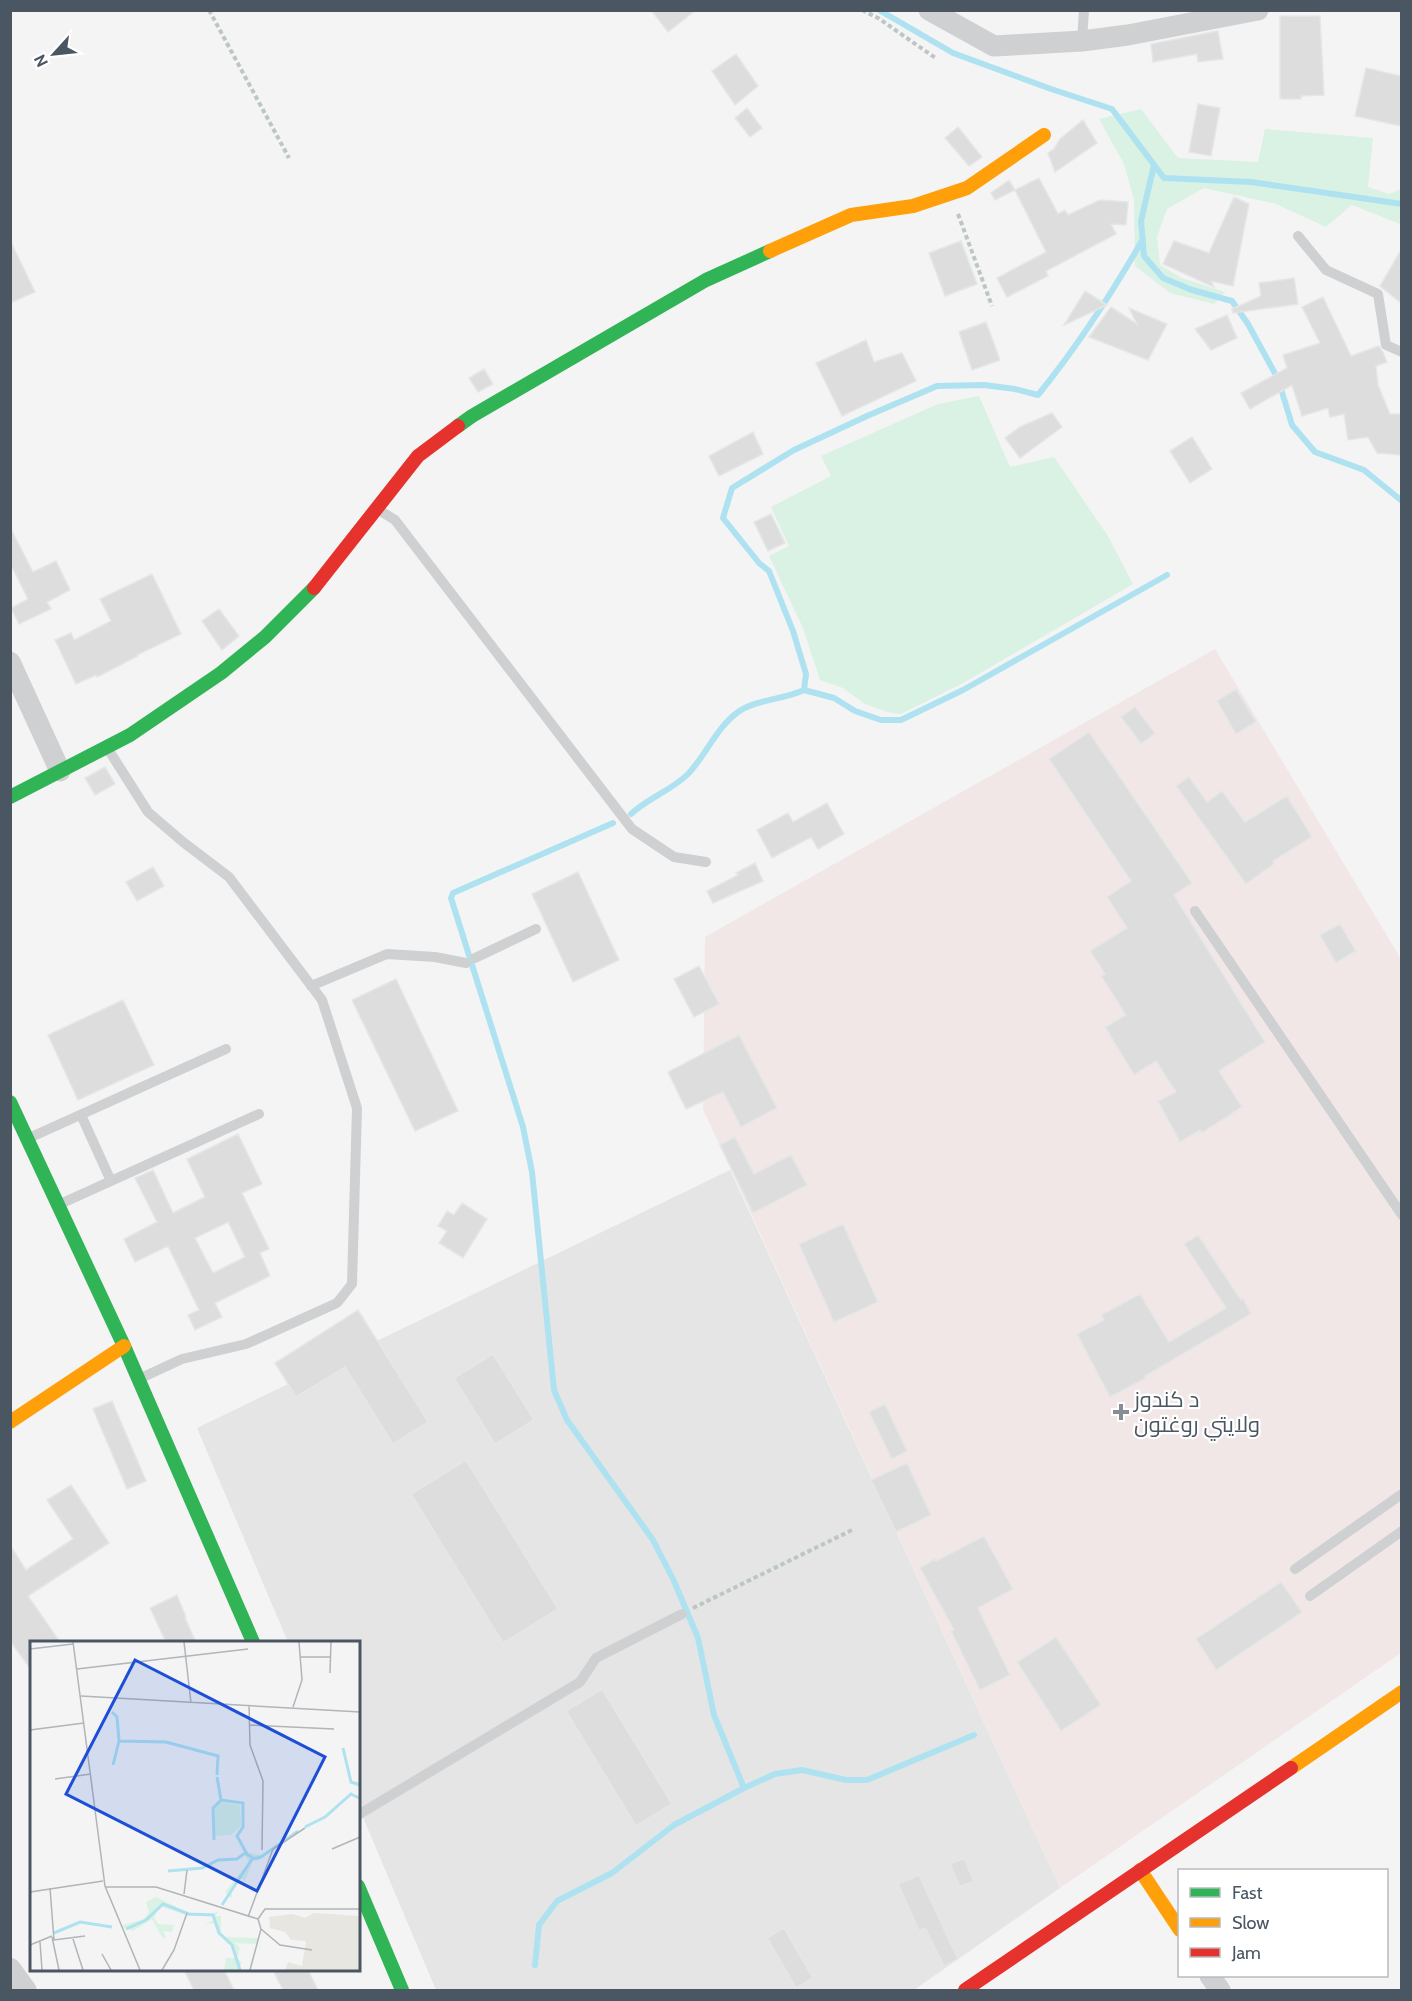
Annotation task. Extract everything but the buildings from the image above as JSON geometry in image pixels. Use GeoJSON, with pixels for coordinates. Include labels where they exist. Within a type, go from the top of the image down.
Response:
{"type":"FeatureCollection","features":[{"type":"Feature","properties":{"kind":"main road"},"geometry":{"type":"LineString","coordinates":[[10,796],[130,735],[212,679],[265,637],[314,588],[418,456],[472,416],[706,280],[851,215],[913,206],[967,188],[1044,135]]}},
{"type":"Feature","properties":{"kind":"main road"},"geometry":{"type":"LineString","coordinates":[[10,1102],[124,1346],[253,1641]]}},
{"type":"Feature","properties":{"kind":"main road"},"geometry":{"type":"LineString","coordinates":[[10,1422],[124,1346]]}},
{"type":"Feature","properties":{"kind":"main road"},"geometry":{"type":"LineString","coordinates":[[965,1990],[1401,1692]]}},
{"type":"Feature","properties":{"kind":"main road"},"geometry":{"type":"LineString","coordinates":[[1140,1870],[1178,1928]]}},
{"type":"Feature","properties":{"kind":"main road"},"geometry":{"type":"LineString","coordinates":[[360,1891],[402,1990]]}},
{"type":"Feature","properties":{"kind":"street"},"geometry":{"type":"LineString","coordinates":[[928,10],[994,46],[1082,40],[1185,26],[1258,10]]}},
{"type":"Feature","properties":{"kind":"street"},"geometry":{"type":"LineString","coordinates":[[10,662],[60,771]]}},
{"type":"Feature","properties":{"kind":"street"},"geometry":{"type":"LineString","coordinates":[[10,1968],[26,1990]]}},
{"type":"Feature","properties":{"kind":"street"},"geometry":{"type":"LineString","coordinates":[[1211,1977],[1220,1990]]}},
{"type":"Feature","properties":{"kind":"lane"},"geometry":{"type":"LineString","coordinates":[[1082,40],[1084,10]]}},
{"type":"Feature","properties":{"kind":"lane"},"geometry":{"type":"LineString","coordinates":[[1298,237],[1326,270],[1378,294],[1386,345],[1401,352]]}},
{"type":"Feature","properties":{"kind":"lane"},"geometry":{"type":"LineString","coordinates":[[376,508],[395,520],[632,829],[674,858],[706,862]]}},
{"type":"Feature","properties":{"kind":"lane"},"geometry":{"type":"LineString","coordinates":[[107,747],[148,812],[229,877],[322,1000],[357,1108],[352,1284],[337,1303],[246,1344],[182,1359],[138,1379]]}},
{"type":"Feature","properties":{"kind":"lane"},"geometry":{"type":"LineString","coordinates":[[1195,911],[1401,1215]]}},
{"type":"Feature","properties":{"kind":"lane"},"geometry":{"type":"LineString","coordinates":[[311,986],[387,954],[470,961],[536,929]]}},
{"type":"Feature","properties":{"kind":"lane"},"geometry":{"type":"LineString","coordinates":[[28,1138],[226,1049]]}},
{"type":"Feature","properties":{"kind":"lane"},"geometry":{"type":"LineString","coordinates":[[81,1114],[111,1181]]}},
{"type":"Feature","properties":{"kind":"lane"},"geometry":{"type":"LineString","coordinates":[[58,1205],[260,1114]]}},
{"type":"Feature","properties":{"kind":"lane"},"geometry":{"type":"LineString","coordinates":[[1295,1569],[1401,1494]]}},
{"type":"Feature","properties":{"kind":"lane"},"geometry":{"type":"LineString","coordinates":[[1310,1596],[1401,1532]]}},
{"type":"Feature","properties":{"kind":"lane"},"geometry":{"type":"LineString","coordinates":[[360,1814],[580,1683],[596,1658],[682,1614]]}},
{"type":"Feature","properties":{"kind":"path"},"geometry":{"type":"LineString","coordinates":[[209,10],[289,158]]}},
{"type":"Feature","properties":{"kind":"path"},"geometry":{"type":"LineString","coordinates":[[862,10],[878,18],[937,59]]}},
{"type":"Feature","properties":{"kind":"path"},"geometry":{"type":"LineString","coordinates":[[950,194],[992,306]]}},
{"type":"Feature","properties":{"kind":"path"},"geometry":{"type":"LineString","coordinates":[[697,1606],[852,1530]]}},
{"type":"Feature","properties":{"kind":"shaded area","name":"د کندوز ولایتي روغتون"},"geometry":{"type":"Polygon","coordinates":[[[1215,649],[1401,959],[1401,1653],[1060,1888],[703,1109],[705,937],[1215,649]]]}},
{"type":"Feature","properties":{"kind":"shaded area"},"geometry":{"type":"Polygon","coordinates":[[[730,1170],[1060,1888],[914,1990],[436,1990],[360,1810],[360,1641],[288,1641],[197,1428],[730,1170]]]}},
{"type":"Feature","properties":{"kind":"green space"},"geometry":{"type":"Polygon","coordinates":[[[1141,109],[1178,158],[1258,162],[1265,129],[1373,138],[1368,187],[1389,194],[1401,189],[1401,229],[1400,224],[1352,205],[1326,227],[1276,204],[1204,188],[1167,209],[1157,237],[1160,265],[1182,278],[1225,292],[1214,304],[1170,293],[1135,266],[1134,200],[1124,164],[1099,119],[1141,109]]]}},
{"type":"Feature","properties":{"kind":"green space"},"geometry":{"type":"Polygon","coordinates":[[[979,396],[1010,467],[1054,457],[1108,536],[1133,584],[965,682],[901,714],[887,712],[865,704],[843,688],[820,680],[803,628],[769,556],[789,546],[771,507],[831,476],[821,456],[938,404],[979,396]]]}},
{"type":"Feature","properties":{"kind":"waterway"},"geometry":{"type":"LineString","coordinates":[[879,10],[953,53],[1112,109],[1164,178],[1251,182],[1402,204]]}},
{"type":"Feature","properties":{"kind":"waterway"},"geometry":{"type":"LineString","coordinates":[[1154,165],[1141,221],[1144,256],[1163,278],[1192,290],[1232,301],[1248,324],[1278,379],[1292,425],[1315,452],[1364,470],[1402,501]]}},
{"type":"Feature","properties":{"kind":"waterway"},"geometry":{"type":"LineString","coordinates":[[631,814],[688,774],[723,726],[738,712],[753,704],[804,690],[806,674],[793,631],[769,571],[759,563],[723,518],[732,488],[794,450],[937,386],[984,385],[1038,395],[1094,319],[1143,239]]}},
{"type":"Feature","properties":{"kind":"waterway"},"geometry":{"type":"LineString","coordinates":[[804,690],[834,698],[855,711],[881,720],[901,720],[963,690],[1167,575]]}},
{"type":"Feature","properties":{"kind":"waterway"},"geometry":{"type":"LineString","coordinates":[[613,823],[453,893],[451,898],[523,1127],[532,1172],[554,1390],[567,1420],[653,1540],[674,1581],[698,1638],[714,1715],[744,1788]]}},
{"type":"Feature","properties":{"kind":"waterway"},"geometry":{"type":"LineString","coordinates":[[535,1965],[539,1925],[557,1901],[612,1873],[674,1825],[744,1788],[775,1774],[802,1770],[846,1780],[867,1780],[974,1735]]}},
{"type":"Feature","properties":{"kind":"traffic: fast"},"geometry":{"type":"LineString","coordinates":[[458,426],[706,280],[770,251]]}},
{"type":"Feature","properties":{"kind":"traffic: fast"},"geometry":{"type":"LineString","coordinates":[[10,797],[130,735],[221,673],[265,637],[314,588]]}},
{"type":"Feature","properties":{"kind":"traffic: fast"},"geometry":{"type":"LineString","coordinates":[[10,1102],[124,1346],[253,1641]]}},
{"type":"Feature","properties":{"kind":"traffic: fast"},"geometry":{"type":"LineString","coordinates":[[360,1891],[402,1990]]}},
{"type":"Feature","properties":{"kind":"traffic: slow"},"geometry":{"type":"LineString","coordinates":[[770,251],[851,215],[913,206],[967,188],[1044,135]]}},
{"type":"Feature","properties":{"kind":"traffic: slow"},"geometry":{"type":"LineString","coordinates":[[10,1422],[124,1346]]}},
{"type":"Feature","properties":{"kind":"traffic: slow"},"geometry":{"type":"LineString","coordinates":[[1291,1768],[1402,1692]]}},
{"type":"Feature","properties":{"kind":"traffic: slow"},"geometry":{"type":"LineString","coordinates":[[1140,1870],[1178,1927]]}},
{"type":"Feature","properties":{"kind":"traffic: jam"},"geometry":{"type":"LineString","coordinates":[[314,588],[418,456],[458,426]]}},
{"type":"Feature","properties":{"kind":"traffic: jam"},"geometry":{"type":"LineString","coordinates":[[965,1990],[1291,1768]]}},
{"type":"Feature","properties":{"kind":"place","name":"د کندوز ولایتي روغتون"},"geometry":{"type":"Point","coordinates":[1121,1412]}}]}
